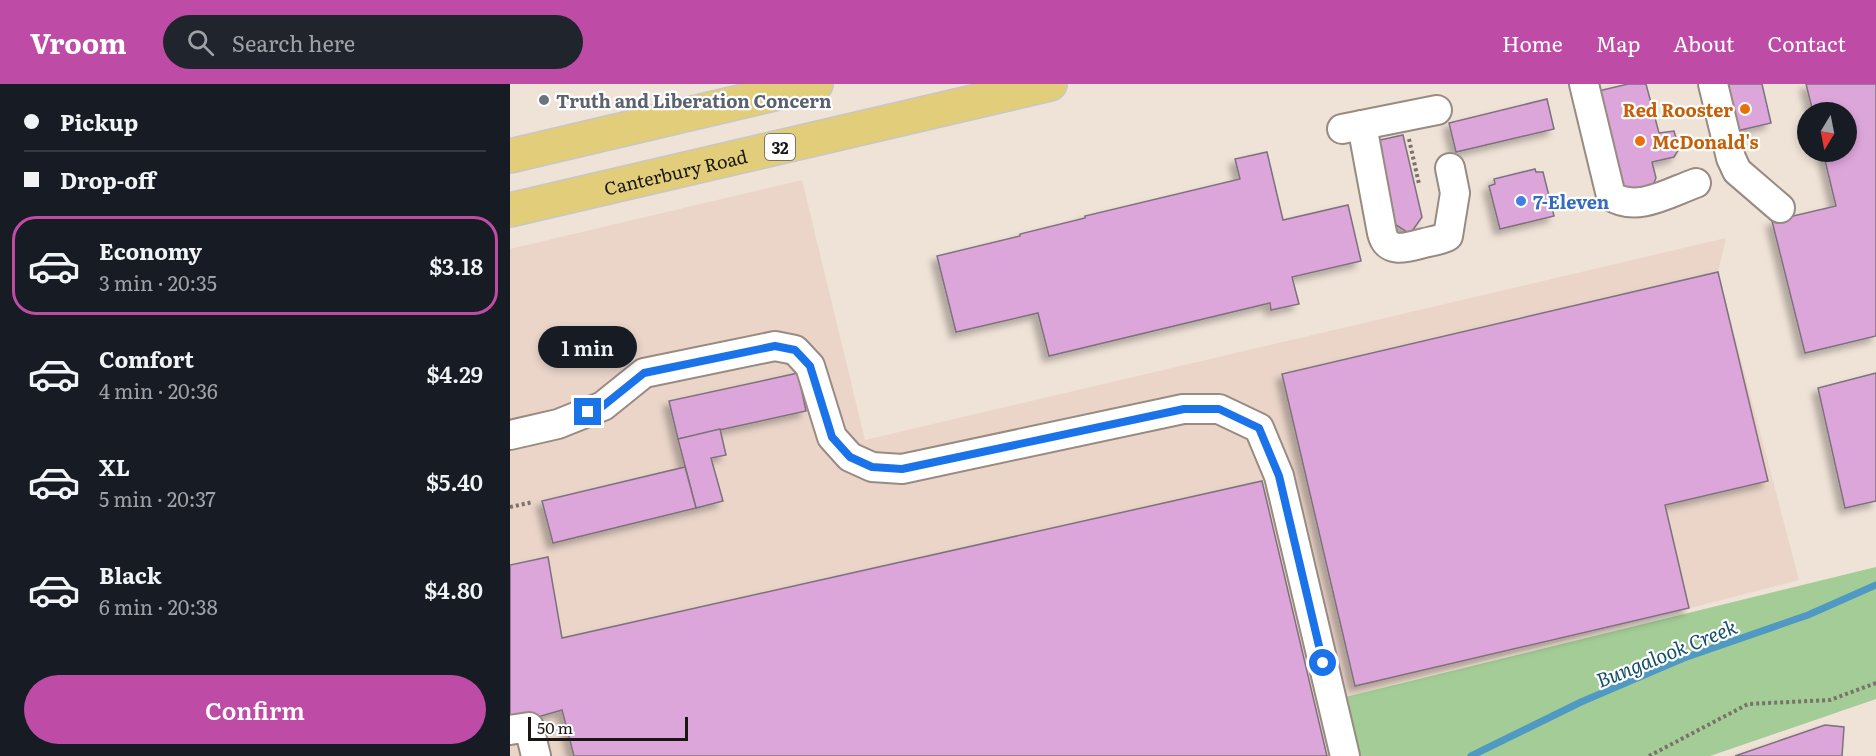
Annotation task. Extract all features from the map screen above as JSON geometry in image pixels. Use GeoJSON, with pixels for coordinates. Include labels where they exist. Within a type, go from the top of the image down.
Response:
{"type":"FeatureCollection","features":[{"type":"Feature","properties":{"kind":"main road"},"geometry":{"type":"LineString","coordinates":[[510,156],[816,84]]}},
{"type":"Feature","properties":{"kind":"main road","name":"Canterbury Road"},"geometry":{"type":"LineString","coordinates":[[510,210],[1050,84]]}},
{"type":"Feature","properties":{"kind":"lane"},"geometry":{"type":"LineString","coordinates":[[1584,84],[1611,196],[1621,202],[1638,204],[1696,183]]}},
{"type":"Feature","properties":{"kind":"lane"},"geometry":{"type":"LineString","coordinates":[[1713,84],[1731,158],[1737,171],[1780,208]]}},
{"type":"Feature","properties":{"kind":"lane"},"geometry":{"type":"LineString","coordinates":[[1434,222],[1439,192],[1450,168],[1454,199],[1449,233],[1445,238],[1402,249],[1386,243],[1352,127],[1437,110]]}},
{"type":"Feature","properties":{"kind":"lane"},"geometry":{"type":"LineString","coordinates":[[510,435],[558,424],[603,406],[644,373],[775,346],[795,350],[810,366],[832,437],[850,457],[872,467],[902,469],[1184,409],[1219,409],[1259,428],[1279,476],[1345,756]]}},
{"type":"Feature","properties":{"kind":"lane"},"geometry":{"type":"LineString","coordinates":[[510,730],[529,726],[536,756]]}},
{"type":"Feature","properties":{"kind":"path"},"geometry":{"type":"LineString","coordinates":[[1409,139],[1419,184]]}},
{"type":"Feature","properties":{"kind":"path"},"geometry":{"type":"LineString","coordinates":[[510,507],[533,502]]}},
{"type":"Feature","properties":{"kind":"path"},"geometry":{"type":"LineString","coordinates":[[1649,756],[1748,704],[1830,700],[1876,683]]}},
{"type":"Feature","properties":{"kind":"shaded area"},"geometry":{"type":"Polygon","coordinates":[[[802,180],[865,440],[1726,238],[1718,272],[1799,580],[1345,697],[1361,756],[510,756],[510,249],[802,180]]]}},
{"type":"Feature","properties":{"kind":"green space"},"geometry":{"type":"Polygon","coordinates":[[[1876,567],[1876,699],[1710,756],[1361,756],[1345,697],[1876,567]]]}},
{"type":"Feature","properties":{"kind":"building","name":"McDonald's"},"geometry":{"type":"Polygon","coordinates":[[[1628,84],[1646,84],[1659,133],[1674,131],[1679,149],[1674,157],[1652,162],[1656,178],[1653,185],[1625,191],[1618,187],[1594,92],[1628,84]]]}},
{"type":"Feature","properties":{"kind":"building","name":"Red Rooster"},"geometry":{"type":"Polygon","coordinates":[[[1716,84],[1762,84],[1771,123],[1728,133],[1716,84]]]}},
{"type":"Feature","properties":{"kind":"building"},"geometry":{"type":"Polygon","coordinates":[[[1806,84],[1876,84],[1876,336],[1805,353],[1772,221],[1836,206],[1825,162],[1857,162],[1857,102],[1810,102],[1806,84]]]}},
{"type":"Feature","properties":{"kind":"building"},"geometry":{"type":"Polygon","coordinates":[[[1547,99],[1554,129],[1456,152],[1449,123],[1547,99]]]}},
{"type":"Feature","properties":{"kind":"building"},"geometry":{"type":"Polygon","coordinates":[[[1403,135],[1422,217],[1410,234],[1387,219],[1371,142],[1403,135]]]}},
{"type":"Feature","properties":{"kind":"building"},"geometry":{"type":"Polygon","coordinates":[[[1267,152],[1283,220],[1348,205],[1361,261],[1292,277],[1299,304],[1271,310],[1270,303],[1049,356],[1038,313],[956,332],[937,256],[1020,236],[1020,234],[1085,218],[1085,216],[1240,179],[1235,159],[1267,152]]]}},
{"type":"Feature","properties":{"kind":"building","name":"7-Eleven"},"geometry":{"type":"Polygon","coordinates":[[[1535,169],[1536,172],[1543,172],[1554,216],[1500,229],[1489,186],[1495,184],[1494,179],[1535,169]]]}},
{"type":"Feature","properties":{"kind":"building"},"geometry":{"type":"Polygon","coordinates":[[[1718,272],[1768,481],[1665,505],[1689,608],[1355,686],[1282,374],[1718,272]]]}},
{"type":"Feature","properties":{"kind":"building"},"geometry":{"type":"Polygon","coordinates":[[[798,373],[806,411],[678,439],[669,401],[798,373]]]}},
{"type":"Feature","properties":{"kind":"building"},"geometry":{"type":"Polygon","coordinates":[[[1876,373],[1876,501],[1845,508],[1818,388],[1876,373]]]}},
{"type":"Feature","properties":{"kind":"building"},"geometry":{"type":"Polygon","coordinates":[[[720,429],[726,455],[711,458],[723,501],[696,508],[678,439],[720,429]]]}},
{"type":"Feature","properties":{"kind":"building"},"geometry":{"type":"Polygon","coordinates":[[[685,467],[696,508],[553,543],[542,501],[685,467]]]}},
{"type":"Feature","properties":{"kind":"building"},"geometry":{"type":"Polygon","coordinates":[[[1262,481],[1327,756],[574,756],[562,710],[510,725],[510,565],[548,557],[562,638],[1262,481]]]}},
{"type":"Feature","properties":{"kind":"building"},"geometry":{"type":"Polygon","coordinates":[[[1825,725],[1844,727],[1842,756],[1735,756],[1825,725]]]}},
{"type":"Feature","properties":{"kind":"waterway","name":"Bungalook Creek"},"geometry":{"type":"LineString","coordinates":[[1471,756],[1581,702],[1684,658],[1808,615],[1876,585]]}},
{"type":"Feature","properties":{"kind":"place","name":"Truth and Liberation Concern"},"geometry":{"type":"Point","coordinates":[544,100]}},
{"type":"Feature","properties":{"kind":"place","name":"Red Rooster"},"geometry":{"type":"Point","coordinates":[1745,109]}},
{"type":"Feature","properties":{"kind":"place","name":"McDonald's"},"geometry":{"type":"Point","coordinates":[1640,141]}},
{"type":"Feature","properties":{"kind":"place","name":"7-Eleven"},"geometry":{"type":"Point","coordinates":[1521,201]}},
{"type":"Feature","properties":{"kind":"route"},"geometry":{"type":"LineString","coordinates":[[588,412],[603,406],[644,373],[751,349],[775,346],[795,350],[810,366],[832,437],[850,457],[872,467],[902,469],[1184,409],[1219,409],[1259,428],[1279,476],[1323,663]]}}]}
